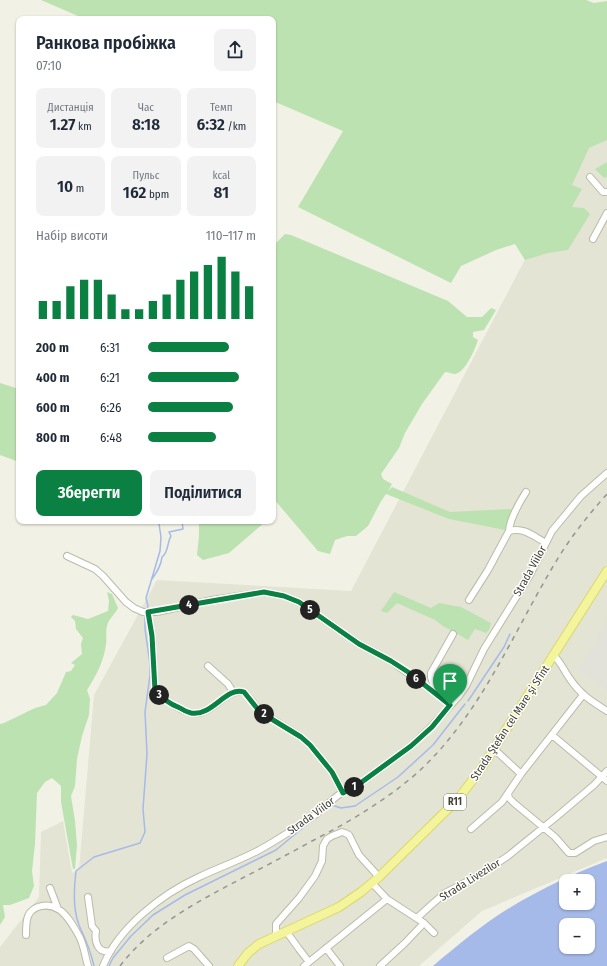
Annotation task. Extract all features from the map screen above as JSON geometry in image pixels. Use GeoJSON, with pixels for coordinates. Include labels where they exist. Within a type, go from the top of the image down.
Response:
{"type":"FeatureCollection","features":[{"type":"Feature","properties":{"kind":"main road","name":"Strada Ştefan cel Mare şi Sfînt"},"geometry":{"type":"LineString","coordinates":[[238,966],[255,946],[339,906],[372,883],[462,794],[494,749],[607,571]]}},
{"type":"Feature","properties":{"kind":"street"},"geometry":{"type":"LineString","coordinates":[[590,178],[603,192],[607,192]]}},
{"type":"Feature","properties":{"kind":"street"},"geometry":{"type":"LineString","coordinates":[[593,239],[607,213]]}},
{"type":"Feature","properties":{"kind":"street","name":"Strada Viilor"},"geometry":{"type":"LineString","coordinates":[[103,966],[111,951],[131,925],[145,911],[170,893],[199,877],[249,856],[301,824],[411,746],[432,727],[450,705],[460,696],[484,649],[530,575],[557,524],[582,496],[607,473]]}},
{"type":"Feature","properties":{"kind":"street"},"geometry":{"type":"LineString","coordinates":[[469,600],[488,570],[509,531],[510,524],[526,492]]}},
{"type":"Feature","properties":{"kind":"street"},"geometry":{"type":"LineString","coordinates":[[509,531],[524,530],[530,532],[546,543]]}},
{"type":"Feature","properties":{"kind":"street"},"geometry":{"type":"LineString","coordinates":[[67,556],[95,569],[126,602],[134,608],[148,612],[264,592],[284,596],[299,602],[359,644],[391,661],[450,705]]}},
{"type":"Feature","properties":{"kind":"street"},"geometry":{"type":"LineString","coordinates":[[148,612],[152,636],[155,690],[159,695],[173,705],[192,713],[213,707],[233,692],[244,692],[260,712],[307,741],[332,772],[343,793]]}},
{"type":"Feature","properties":{"kind":"street"},"geometry":{"type":"LineString","coordinates":[[437,694],[431,677],[431,672],[453,634]]}},
{"type":"Feature","properties":{"kind":"street"},"geometry":{"type":"LineString","coordinates":[[554,656],[583,695],[607,711]]}},
{"type":"Feature","properties":{"kind":"street"},"geometry":{"type":"LineString","coordinates":[[208,666],[228,684],[233,692]]}},
{"type":"Feature","properties":{"kind":"street"},"geometry":{"type":"LineString","coordinates":[[471,829],[489,814],[508,794],[520,774],[583,695]]}},
{"type":"Feature","properties":{"kind":"street"},"geometry":{"type":"LineString","coordinates":[[552,735],[607,781]]}},
{"type":"Feature","properties":{"kind":"street"},"geometry":{"type":"LineString","coordinates":[[494,749],[520,774]]}},
{"type":"Feature","properties":{"kind":"street","name":"Strada Livezilor"},"geometry":{"type":"LineString","coordinates":[[417,918],[445,893],[478,876],[508,856],[555,818],[607,771]]}},
{"type":"Feature","properties":{"kind":"street"},"geometry":{"type":"LineString","coordinates":[[508,794],[509,798],[514,803],[555,837],[567,852],[577,852],[594,841],[607,837]]}},
{"type":"Feature","properties":{"kind":"street"},"geometry":{"type":"LineString","coordinates":[[276,935],[276,924],[299,898],[315,876],[322,861],[322,849],[327,839],[336,834],[345,833],[350,837],[359,855],[379,877]]}},
{"type":"Feature","properties":{"kind":"street"},"geometry":{"type":"LineString","coordinates":[[372,883],[387,899],[424,923],[434,933]]}},
{"type":"Feature","properties":{"kind":"street"},"geometry":{"type":"LineString","coordinates":[[50,888],[58,909]]}},
{"type":"Feature","properties":{"kind":"street"},"geometry":{"type":"LineString","coordinates":[[88,897],[92,926],[96,931],[96,944],[102,951],[111,951]]}},
{"type":"Feature","properties":{"kind":"street"},"geometry":{"type":"LineString","coordinates":[[304,966],[387,899]]}},
{"type":"Feature","properties":{"kind":"street"},"geometry":{"type":"LineString","coordinates":[[26,935],[28,918],[32,911],[43,905],[58,909],[67,918],[80,938],[88,966]]}},
{"type":"Feature","properties":{"kind":"street"},"geometry":{"type":"LineString","coordinates":[[380,966],[406,943],[424,923]]}},
{"type":"Feature","properties":{"kind":"street"},"geometry":{"type":"LineString","coordinates":[[286,931],[310,962]]}},
{"type":"Feature","properties":{"kind":"street"},"geometry":{"type":"LineString","coordinates":[[167,958],[189,946],[194,949],[209,966]]}},
{"type":"Feature","properties":{"kind":"street"},"geometry":{"type":"LineString","coordinates":[[326,948],[340,966]]}},
{"type":"Feature","properties":{"kind":"shaded area"},"geometry":{"type":"Polygon","coordinates":[[[607,103],[607,858],[569,874],[559,874],[559,878],[482,911],[419,966],[0,966],[0,947],[39,897],[41,832],[63,821],[72,873],[79,870],[94,695],[157,580],[351,591],[607,103]]]}},
{"type":"Feature","properties":{"kind":"shaded area"},"geometry":{"type":"Polygon","coordinates":[[[607,620],[607,690],[578,670],[601,634],[599,633],[607,620]]]}},
{"type":"Feature","properties":{"kind":"green space"},"geometry":{"type":"Polygon","coordinates":[[[41,0],[586,0],[594,3],[607,1],[607,140],[589,148],[572,185],[582,189],[572,207],[584,208],[590,214],[568,250],[548,253],[525,260],[515,244],[496,250],[461,266],[451,283],[298,207],[343,131],[276,102],[276,16],[78,16],[41,0]]]}},
{"type":"Feature","properties":{"kind":"green space"},"geometry":{"type":"Polygon","coordinates":[[[607,162],[607,177],[604,178],[595,169],[607,162]]]}},
{"type":"Feature","properties":{"kind":"green space"},"geometry":{"type":"Polygon","coordinates":[[[285,234],[291,235],[448,301],[467,317],[482,317],[491,308],[496,310],[484,330],[473,332],[473,337],[478,340],[466,365],[459,373],[455,374],[445,372],[422,404],[405,433],[399,448],[381,474],[383,479],[392,484],[388,491],[392,487],[450,512],[512,509],[505,530],[449,519],[386,494],[368,526],[356,536],[347,536],[335,540],[330,554],[318,551],[276,502],[276,243],[285,234]]]}},
{"type":"Feature","properties":{"kind":"green space"},"geometry":{"type":"Polygon","coordinates":[[[0,383],[16,388],[16,461],[0,455],[0,383]]]}},
{"type":"Feature","properties":{"kind":"green space"},"geometry":{"type":"Polygon","coordinates":[[[199,524],[263,524],[229,553],[203,560],[197,555],[199,524]]]}},
{"type":"Feature","properties":{"kind":"green space"},"geometry":{"type":"Polygon","coordinates":[[[107,592],[112,594],[118,608],[107,625],[106,644],[103,656],[96,674],[87,690],[90,699],[89,715],[82,736],[77,759],[75,786],[71,796],[77,845],[75,869],[73,869],[61,802],[61,786],[52,778],[45,782],[37,793],[35,844],[32,871],[34,886],[29,898],[10,905],[3,905],[5,917],[0,925],[0,724],[35,708],[46,705],[57,693],[66,672],[71,671],[75,665],[71,663],[82,654],[81,644],[83,638],[76,629],[75,621],[71,617],[73,615],[88,619],[108,611],[109,601],[107,592]]]}},
{"type":"Feature","properties":{"kind":"green space"},"geometry":{"type":"Polygon","coordinates":[[[394,592],[431,608],[439,603],[461,607],[491,623],[489,630],[486,633],[475,629],[468,640],[435,620],[397,603],[387,613],[381,611],[394,592]]]}},
{"type":"Feature","properties":{"kind":"water"},"geometry":{"type":"Polygon","coordinates":[[[607,861],[607,966],[433,966],[461,943],[511,907],[559,882],[559,910],[595,910],[595,874],[575,874],[607,861]]]}},
{"type":"Feature","properties":{"kind":"waterway"},"geometry":{"type":"LineString","coordinates":[[147,609],[148,606],[146,598],[160,551],[161,537],[159,524]]}},
{"type":"Feature","properties":{"kind":"waterway"},"geometry":{"type":"LineString","coordinates":[[152,579],[161,563],[162,557],[167,550],[171,536],[169,532],[183,529],[182,524]]}},
{"type":"Feature","properties":{"kind":"waterway"},"geometry":{"type":"LineString","coordinates":[[94,966],[90,950],[77,919],[74,891],[76,871],[94,857],[140,843],[145,832],[143,809],[147,754],[145,712],[150,675],[145,615]]}},
{"type":"Feature","properties":{"kind":"waterway"},"geometry":{"type":"LineString","coordinates":[[468,701],[504,647],[510,634]]}},
{"type":"Feature","properties":{"kind":"waterway"},"geometry":{"type":"LineString","coordinates":[[328,807],[332,805],[341,808],[355,806],[398,777],[433,745],[465,704]]}},
{"type":"Feature","properties":{"kind":"waterway"},"geometry":{"type":"LineString","coordinates":[[109,966],[113,958],[131,936],[153,915],[185,895],[276,850],[311,821]]}},
{"type":"Feature","properties":{"kind":"railway"},"geometry":{"type":"LineString","coordinates":[[120,966],[131,952],[144,940],[171,919],[216,892],[353,819],[392,793],[417,773],[461,724],[496,669],[560,555],[582,523],[607,494]]}},
{"type":"Feature","properties":{"kind":"route"},"geometry":{"type":"LineString","coordinates":[[264,592],[284,596],[299,602],[359,644],[408,672],[450,705],[432,727],[411,746],[355,787],[343,793],[332,772],[307,741],[260,712],[253,705],[246,693],[242,691],[233,692],[213,707],[196,713],[192,713],[173,705],[159,695],[155,690],[152,636],[148,612],[157,612],[212,600],[264,592]]}}]}
